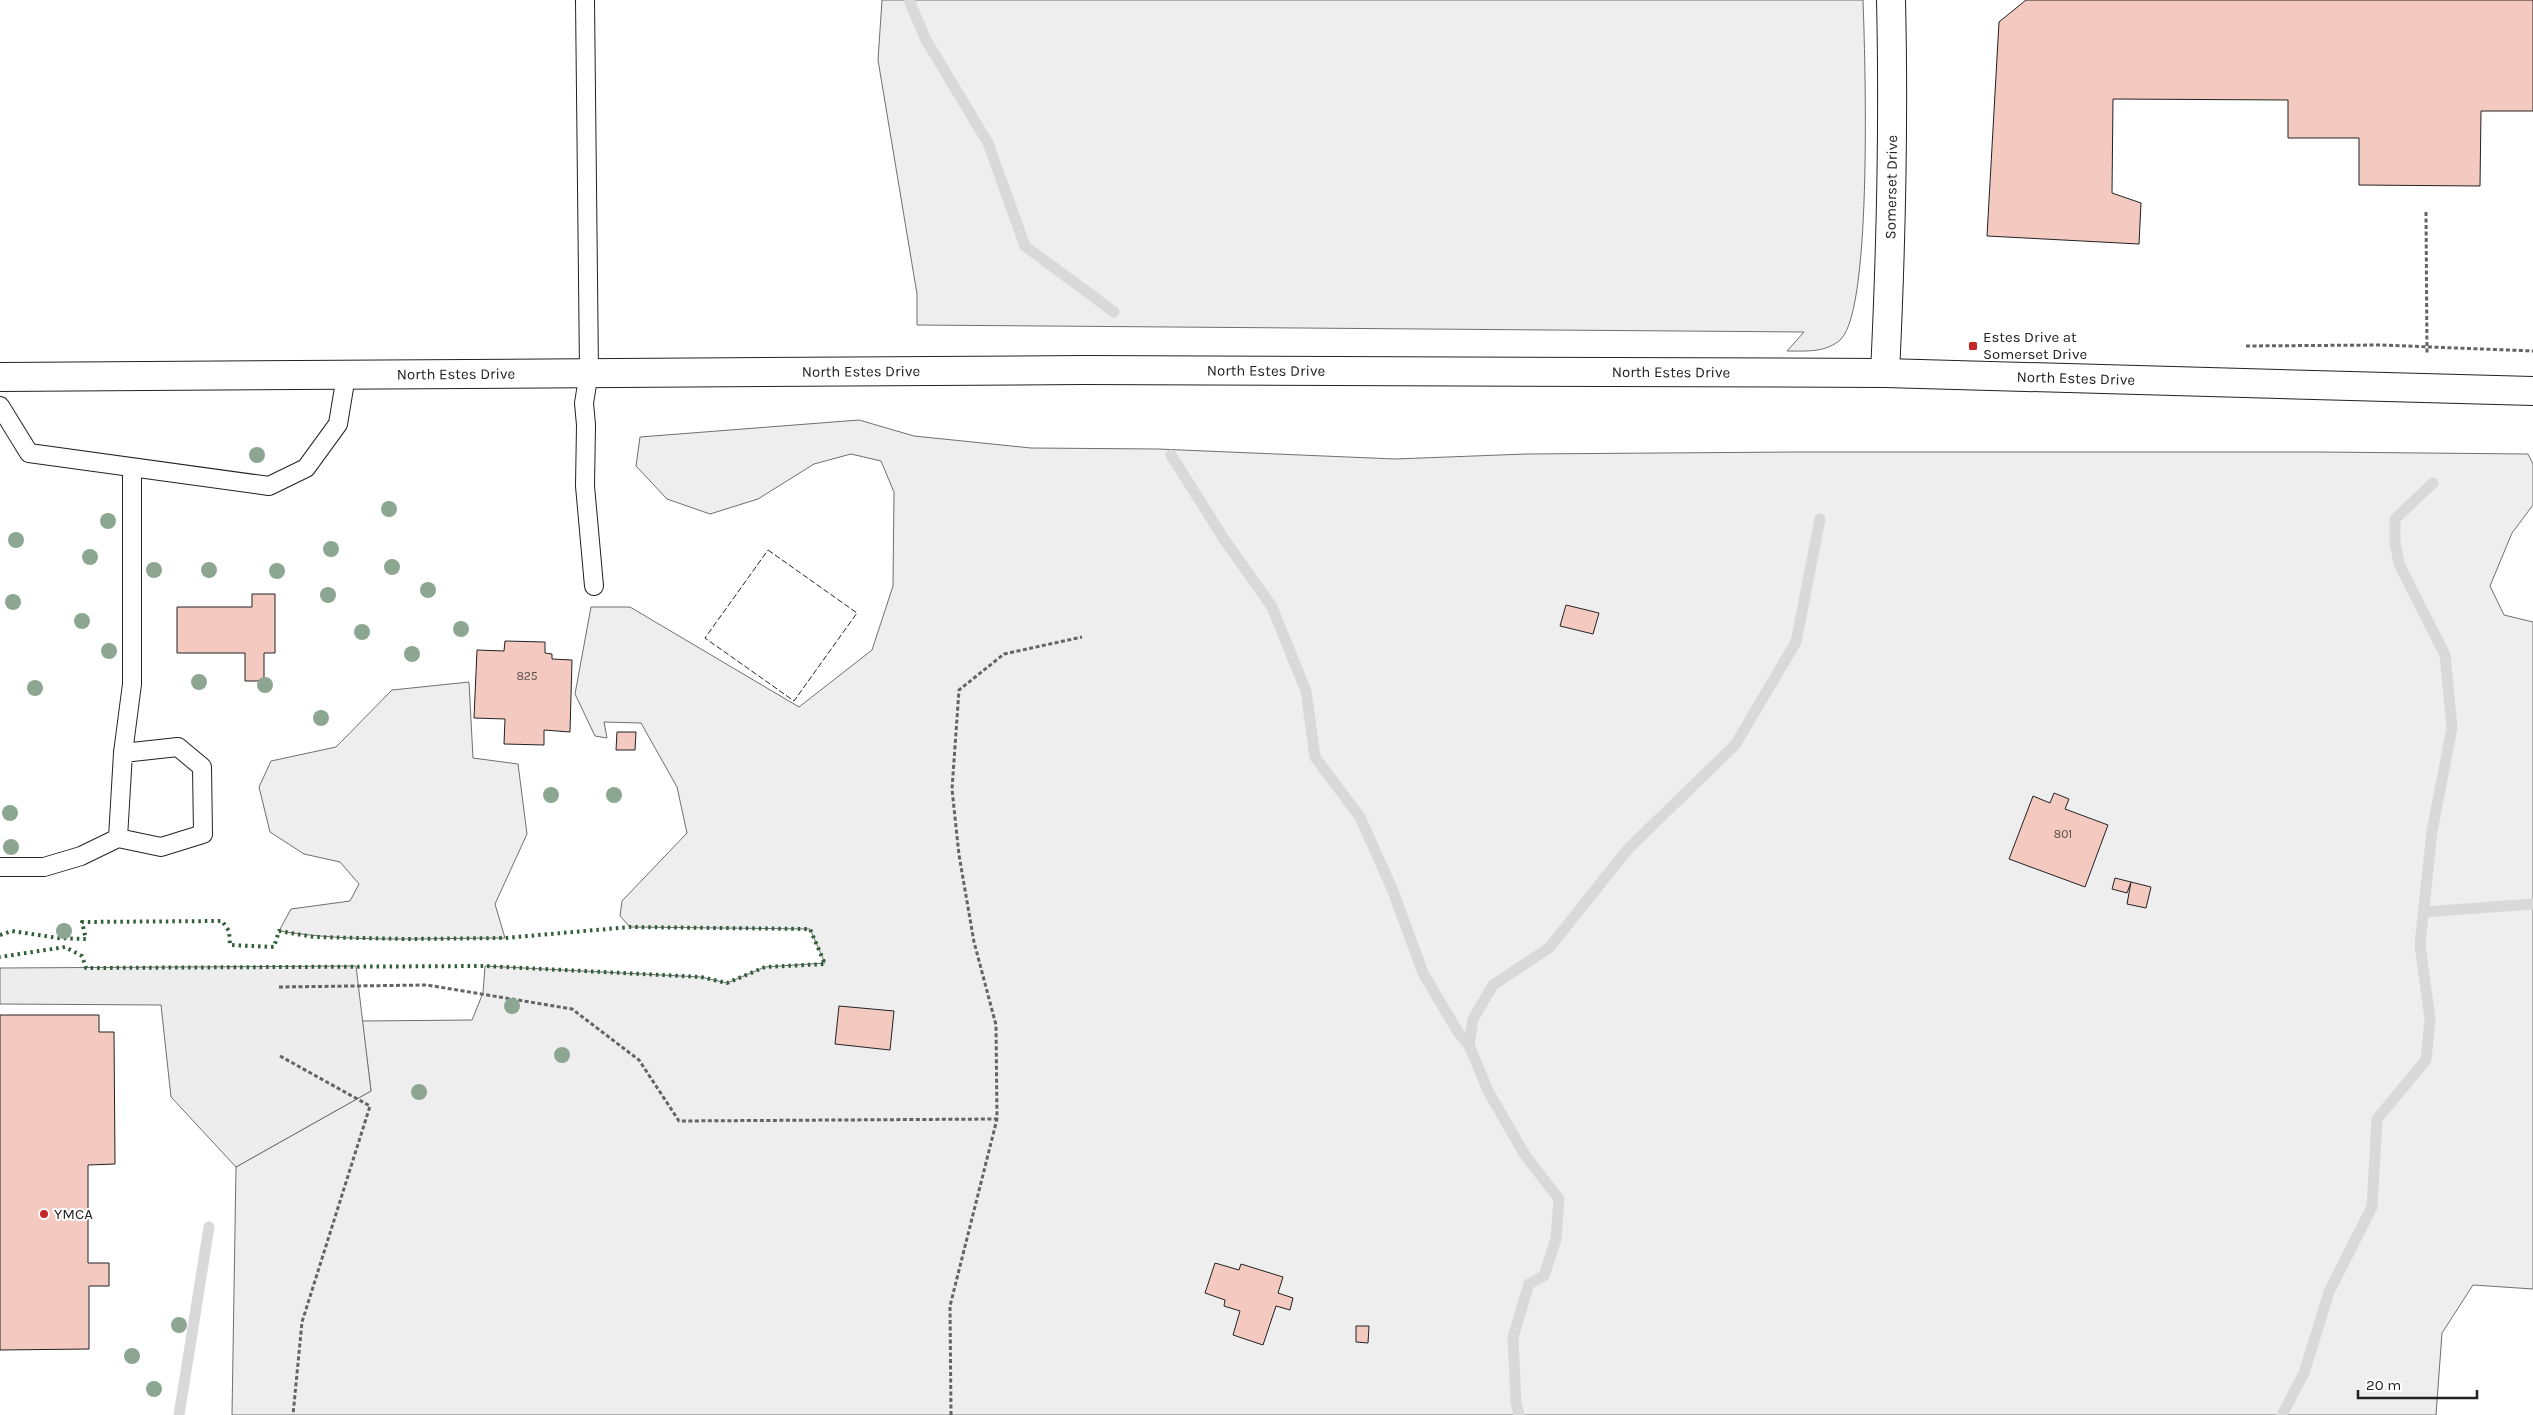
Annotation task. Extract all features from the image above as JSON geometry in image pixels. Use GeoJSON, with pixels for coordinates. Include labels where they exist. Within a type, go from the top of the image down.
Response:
{"type":"FeatureCollection","features":[{"type":"Feature","properties":{"kind":"main road","name":"Somerset Drive"},"geometry":{"type":"LineString","coordinates":[[1885,373],[1891,246],[1893,96],[1891,0]]}},
{"type":"Feature","properties":{"kind":"main road","name":"North Estes Drive"},"geometry":{"type":"LineString","coordinates":[[0,378],[346,376],[589,372],[1155,370],[1885,373],[2533,391]]}},
{"type":"Feature","properties":{"kind":"lane"},"geometry":{"type":"LineString","coordinates":[[585,0],[589,372],[584,403],[586,425],[585,486],[594,586]]}},
{"type":"Feature","properties":{"kind":"lane"},"geometry":{"type":"LineString","coordinates":[[0,406],[29,453],[269,486],[306,468],[338,424],[346,376]]}},
{"type":"Feature","properties":{"kind":"lane"},"geometry":{"type":"LineString","coordinates":[[118,838],[123,753],[132,684],[132,468]]}},
{"type":"Feature","properties":{"kind":"lane"},"geometry":{"type":"LineString","coordinates":[[0,867],[44,867],[81,856],[118,838],[160,847],[203,834],[202,767],[178,747],[123,753]]}},
{"type":"Feature","properties":{"kind":"path"},"geometry":{"type":"LineString","coordinates":[[2426,212],[2428,388]]}},
{"type":"Feature","properties":{"kind":"path"},"geometry":{"type":"LineString","coordinates":[[951,1415],[950,1306],[997,1119],[996,1025],[974,942],[959,855],[952,790],[959,690],[1004,654],[1082,637]]}},
{"type":"Feature","properties":{"kind":"path"},"geometry":{"type":"LineString","coordinates":[[279,987],[427,985],[572,1009],[639,1060],[679,1121],[997,1119]]}},
{"type":"Feature","properties":{"kind":"path"},"geometry":{"type":"LineString","coordinates":[[280,1056],[370,1106],[302,1322],[293,1415]]}},
{"type":"Feature","properties":{"kind":"shaded area"},"geometry":{"type":"Polygon","coordinates":[[[882,0],[1863,0],[1865,178],[1863,232],[1858,280],[1851,317],[1841,339],[1835,344],[1823,349],[1801,351],[1787,351],[1804,332],[917,325],[917,294],[878,60],[882,0]]]}},
{"type":"Feature","properties":{"kind":"shaded area"},"geometry":{"type":"Polygon","coordinates":[[[859,420],[914,436],[1031,448],[1158,449],[1395,459],[1526,454],[1794,452],[2528,454],[2533,464],[2533,505],[2512,533],[2490,586],[2504,615],[2533,622],[2533,1289],[2473,1285],[2442,1333],[2436,1415],[232,1415],[236,1167],[371,1091],[362,1021],[472,1020],[483,993],[485,966],[701,977],[727,983],[765,967],[825,963],[810,929],[630,927],[620,916],[622,901],[687,833],[677,787],[641,723],[604,722],[607,738],[595,736],[575,694],[591,607],[630,607],[799,707],[872,650],[893,586],[894,492],[881,461],[851,454],[814,464],[758,499],[710,514],[667,499],[636,466],[640,437],[859,420]]]}},
{"type":"Feature","properties":{"kind":"shaded area"},"geometry":{"type":"Polygon","coordinates":[[[469,682],[473,758],[518,764],[527,834],[495,904],[505,938],[364,938],[307,935],[279,931],[291,909],[350,901],[359,884],[340,862],[304,854],[270,832],[259,787],[271,761],[336,747],[392,690],[469,682]]]}},
{"type":"Feature","properties":{"kind":"shaded area"},"geometry":{"type":"Polygon","coordinates":[[[356,966],[371,1091],[236,1167],[171,1097],[161,1005],[0,1004],[0,968],[356,966]]]}},
{"type":"Feature","properties":{"kind":"building"},"geometry":{"type":"Polygon","coordinates":[[[2026,0],[2533,0],[2533,111],[2481,111],[2480,186],[2359,185],[2359,138],[2288,138],[2288,100],[2113,99],[2112,193],[2141,203],[2139,244],[1987,236],[1999,22],[2026,0]]]}},
{"type":"Feature","properties":{"kind":"building"},"geometry":{"type":"Polygon","coordinates":[[[252,594],[275,594],[275,653],[264,653],[264,681],[245,681],[245,653],[177,653],[177,607],[252,607],[252,594]]]}},
{"type":"Feature","properties":{"kind":"building"},"geometry":{"type":"Polygon","coordinates":[[[1566,605],[1599,613],[1593,634],[1560,626],[1566,605]]]}},
{"type":"Feature","properties":{"kind":"building"},"geometry":{"type":"Polygon","coordinates":[[[505,641],[545,642],[545,653],[552,654],[552,659],[572,660],[570,732],[544,730],[544,745],[504,744],[505,719],[474,718],[477,650],[504,651],[505,641]]]}},
{"type":"Feature","properties":{"kind":"building"},"geometry":{"type":"Polygon","coordinates":[[[617,732],[636,732],[635,750],[616,750],[617,732]]]}},
{"type":"Feature","properties":{"kind":"building"},"geometry":{"type":"Polygon","coordinates":[[[2054,793],[2069,799],[2065,809],[2108,825],[2085,887],[2009,859],[2033,796],[2050,803],[2054,793]]]}},
{"type":"Feature","properties":{"kind":"building"},"geometry":{"type":"Polygon","coordinates":[[[2115,878],[2131,882],[2127,893],[2112,889],[2115,878]]]}},
{"type":"Feature","properties":{"kind":"building"},"geometry":{"type":"Polygon","coordinates":[[[2131,882],[2151,887],[2146,908],[2127,904],[2131,882]]]}},
{"type":"Feature","properties":{"kind":"building"},"geometry":{"type":"Polygon","coordinates":[[[839,1006],[894,1011],[890,1050],[835,1044],[839,1006]]]}},
{"type":"Feature","properties":{"kind":"building","name":"YMCA"},"geometry":{"type":"Polygon","coordinates":[[[0,1015],[99,1015],[99,1032],[114,1032],[115,1164],[88,1165],[88,1263],[109,1263],[109,1286],[89,1286],[89,1349],[0,1350],[0,1015]]]}},
{"type":"Feature","properties":{"kind":"building"},"geometry":{"type":"Polygon","coordinates":[[[1215,1263],[1239,1270],[1241,1264],[1283,1277],[1278,1293],[1293,1298],[1290,1310],[1276,1306],[1263,1345],[1233,1335],[1240,1311],[1224,1306],[1225,1300],[1205,1293],[1215,1263]]]}},
{"type":"Feature","properties":{"kind":"building"},"geometry":{"type":"Polygon","coordinates":[[[1356,1326],[1369,1326],[1368,1343],[1356,1342],[1356,1326]]]}},
{"type":"Feature","properties":{"kind":"waterway"},"geometry":{"type":"LineString","coordinates":[[909,0],[926,40],[988,143],[1025,246],[1114,312]]}},
{"type":"Feature","properties":{"kind":"waterway"},"geometry":{"type":"LineString","coordinates":[[1171,455],[1224,539],[1272,607],[1306,691],[1315,757],[1360,817],[1393,891],[1423,973],[1458,1032],[1469,1045],[1488,1091],[1525,1155],[1559,1199],[1556,1239],[1544,1276],[1529,1284],[1513,1337],[1516,1403],[1519,1415]]}},
{"type":"Feature","properties":{"kind":"waterway"},"geometry":{"type":"LineString","coordinates":[[2282,1415],[2304,1373],[2329,1292],[2372,1207],[2377,1119],[2426,1060],[2430,1019],[2420,945],[2432,831],[2452,728],[2445,655],[2399,564],[2395,542],[2395,519],[2433,483]]}},
{"type":"Feature","properties":{"kind":"waterway"},"geometry":{"type":"LineString","coordinates":[[1469,1045],[1473,1019],[1493,985],[1549,948],[1628,849],[1735,745],[1796,642],[1820,519]]}},
{"type":"Feature","properties":{"kind":"waterway"},"geometry":{"type":"LineString","coordinates":[[2424,912],[2533,904]]}},
{"type":"Feature","properties":{"kind":"waterway"},"geometry":{"type":"LineString","coordinates":[[179,1415],[209,1227]]}},
{"type":"Feature","properties":{"kind":"hedge"},"geometry":{"type":"LineString","coordinates":[[0,935],[12,931],[58,938],[86,939],[82,922],[222,921],[229,931],[230,945],[274,947],[279,931],[314,937],[407,939],[505,938],[630,927],[810,929],[825,964],[765,967],[727,983],[701,977],[485,966],[86,968],[82,956],[65,947],[0,957]]}},
{"type":"Feature","properties":{"kind":"fence"},"geometry":{"type":"LineString","coordinates":[[768,550],[857,613],[794,701],[705,638],[768,550]]}},
{"type":"Feature","properties":{"kind":"place","name":"Estes Drive at Somerset Drive"},"geometry":{"type":"Point","coordinates":[1973,346]}},
{"type":"Feature","properties":{"kind":"place","name":"YMCA"},"geometry":{"type":"Point","coordinates":[44,1214]}}]}
